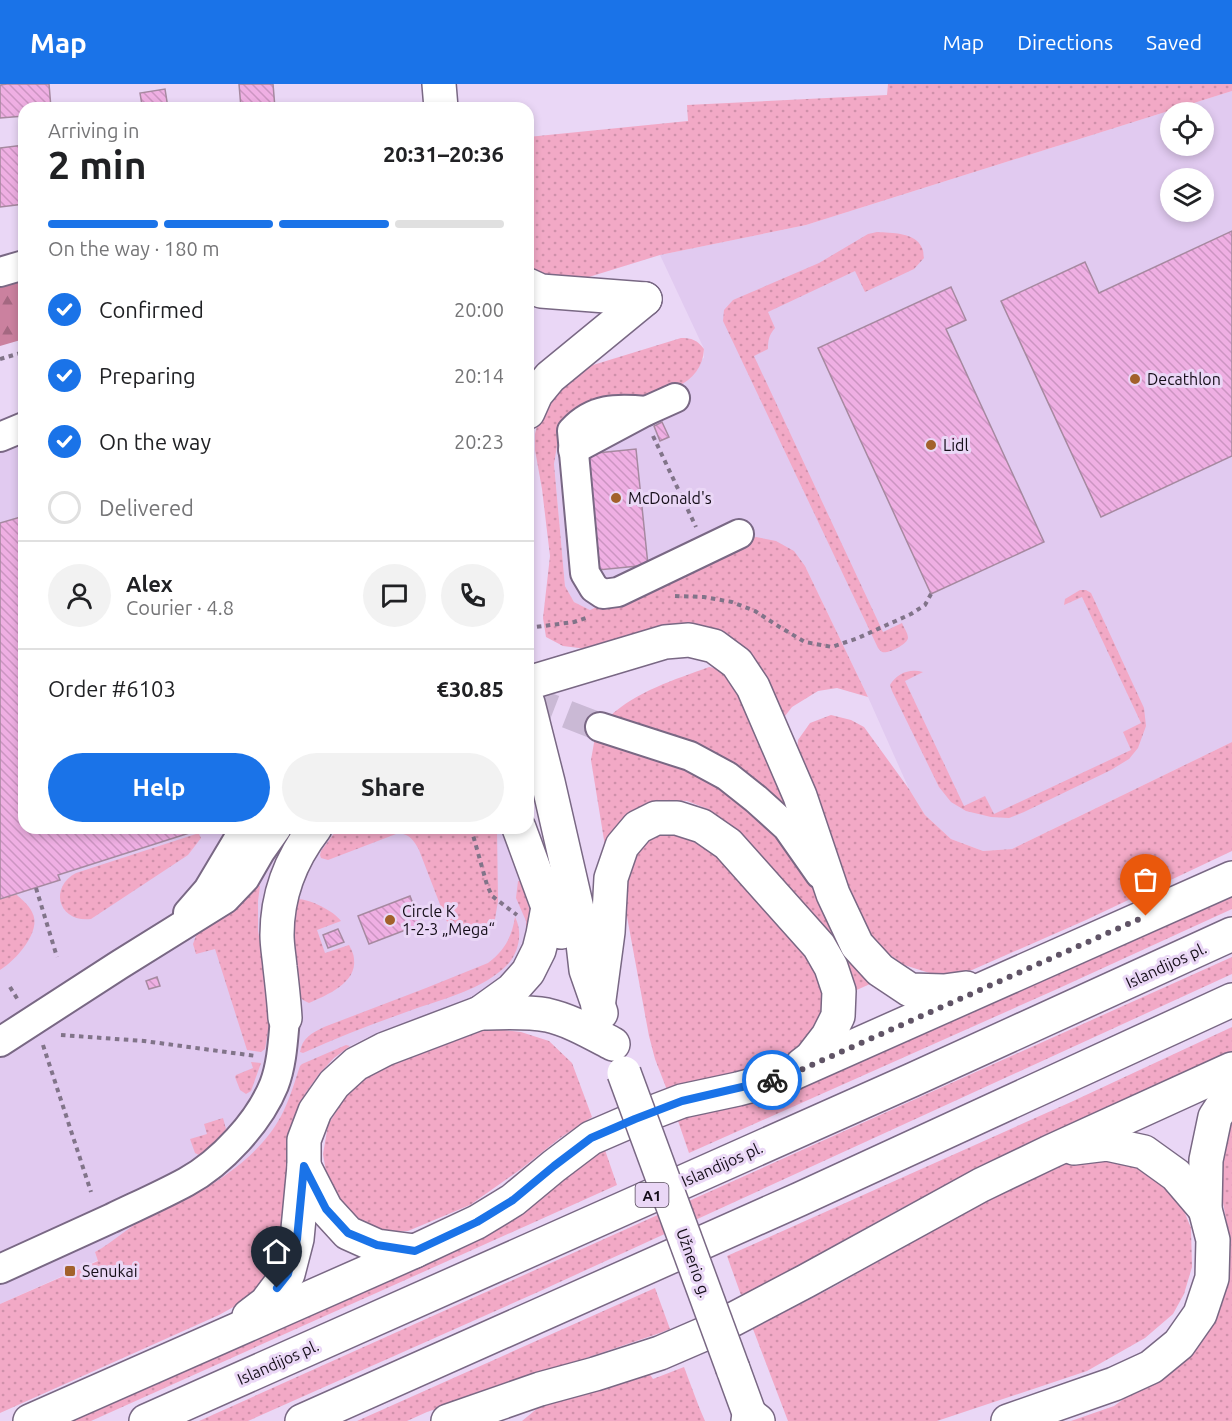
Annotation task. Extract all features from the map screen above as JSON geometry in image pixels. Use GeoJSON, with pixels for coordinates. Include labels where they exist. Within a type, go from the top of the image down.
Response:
{"type":"FeatureCollection","features":[{"type":"Feature","properties":{"kind":"main road"},"geometry":{"type":"LineString","coordinates":[[439,84],[440,102]]}},
{"type":"Feature","properties":{"kind":"main road"},"geometry":{"type":"LineString","coordinates":[[534,288],[541,291],[645,298],[550,377],[534,398]]}},
{"type":"Feature","properties":{"kind":"main road"},"geometry":{"type":"LineString","coordinates":[[534,681],[664,642],[689,640],[714,646],[737,663],[753,687],[800,796],[833,894],[857,945],[880,970],[910,990],[944,991],[994,984]]}},
{"type":"Feature","properties":{"kind":"main road","name":"Užnerio g."},"geometry":{"type":"LineString","coordinates":[[534,727],[581,926],[586,970],[752,1419]]}},
{"type":"Feature","properties":{"kind":"main road"},"geometry":{"type":"LineString","coordinates":[[598,1007],[608,932],[611,878],[622,846],[638,827],[656,818],[677,818],[702,826],[728,844],[819,946],[831,967],[838,991],[837,1016],[828,1036],[811,1058],[787,1076]]}},
{"type":"Feature","properties":{"kind":"main road"},"geometry":{"type":"LineString","coordinates":[[285,1018],[276,937],[278,913],[282,889],[311,834]]}},
{"type":"Feature","properties":{"kind":"main road","name":"Užnerio g."},"geometry":{"type":"LineString","coordinates":[[520,834],[534,913],[565,940],[586,970]]}},
{"type":"Feature","properties":{"kind":"main road"},"geometry":{"type":"LineString","coordinates":[[30,1421],[477,1222],[513,1200],[591,1138],[682,1101],[787,1076],[1232,878]]}},
{"type":"Feature","properties":{"kind":"main road"},"geometry":{"type":"LineString","coordinates":[[221,1336],[266,1303],[288,1274],[297,1239],[304,1166],[304,1140],[315,1111],[334,1084],[356,1064],[385,1049],[480,1013],[512,990],[528,972],[539,950],[543,934],[534,913]]}},
{"type":"Feature","properties":{"kind":"main road","name":"Islandijos pl."},"geometry":{"type":"LineString","coordinates":[[146,1421],[912,1080],[1232,934]]}},
{"type":"Feature","properties":{"kind":"main road"},"geometry":{"type":"LineString","coordinates":[[302,1421],[800,1199],[1232,1000]]}},
{"type":"Feature","properties":{"kind":"main road"},"geometry":{"type":"LineString","coordinates":[[480,1013],[546,1015],[568,1022],[618,1058]]}},
{"type":"Feature","properties":{"kind":"main road"},"geometry":{"type":"LineString","coordinates":[[448,1421],[540,1389],[660,1353],[711,1331],[981,1185],[1232,1069]]}},
{"type":"Feature","properties":{"kind":"main road"},"geometry":{"type":"LineString","coordinates":[[1008,1421],[1114,1384],[1151,1367],[1179,1344],[1200,1314],[1212,1278],[1213,1240],[1205,1209],[1206,1160],[1215,1117],[1232,1091]]}},
{"type":"Feature","properties":{"kind":"main road"},"geometry":{"type":"LineString","coordinates":[[1052,1151],[1107,1144],[1144,1152],[1176,1175],[1205,1209]]}},
{"type":"Feature","properties":{"kind":"main road"},"geometry":{"type":"LineString","coordinates":[[304,1166],[326,1209],[348,1233],[377,1245],[415,1251]]}},
{"type":"Feature","properties":{"kind":"main road"},"geometry":{"type":"LineString","coordinates":[[505,1421],[540,1389]]}},
{"type":"Feature","properties":{"kind":"street"},"geometry":{"type":"LineString","coordinates":[[0,272],[18,267]]}},
{"type":"Feature","properties":{"kind":"street"},"geometry":{"type":"LineString","coordinates":[[675,398],[644,412],[625,408],[594,413],[572,431],[585,573],[594,588],[603,594],[618,592],[739,534]]}},
{"type":"Feature","properties":{"kind":"street"},"geometry":{"type":"LineString","coordinates":[[600,727],[690,756],[727,776],[787,827],[833,894]]}},
{"type":"Feature","properties":{"kind":"street"},"geometry":{"type":"LineString","coordinates":[[173,930],[208,890],[241,834]]}},
{"type":"Feature","properties":{"kind":"street"},"geometry":{"type":"LineString","coordinates":[[0,1042],[225,899],[245,878],[273,834]]}},
{"type":"Feature","properties":{"kind":"street"},"geometry":{"type":"LineString","coordinates":[[0,1269],[150,1200],[188,1181],[208,1167],[243,1134],[262,1109],[274,1084],[280,1059],[285,1018]]}},
{"type":"Feature","properties":{"kind":"path"},"geometry":{"type":"LineString","coordinates":[[0,359],[18,354]]}},
{"type":"Feature","properties":{"kind":"path"},"geometry":{"type":"LineString","coordinates":[[644,412],[707,549]]}},
{"type":"Feature","properties":{"kind":"path"},"geometry":{"type":"LineString","coordinates":[[665,597],[677,595],[704,597],[732,602],[755,611],[806,642],[832,647],[911,614],[925,606],[931,594]]}},
{"type":"Feature","properties":{"kind":"path"},"geometry":{"type":"LineString","coordinates":[[534,627],[574,622],[593,616]]}},
{"type":"Feature","properties":{"kind":"path"},"geometry":{"type":"LineString","coordinates":[[473,834],[492,896],[534,913]]}},
{"type":"Feature","properties":{"kind":"path"},"geometry":{"type":"LineString","coordinates":[[36,888],[57,957]]}},
{"type":"Feature","properties":{"kind":"path"},"geometry":{"type":"LineString","coordinates":[[10,987],[19,1000]]}},
{"type":"Feature","properties":{"kind":"path"},"geometry":{"type":"LineString","coordinates":[[51,1034],[144,1041],[280,1059]]}},
{"type":"Feature","properties":{"kind":"path"},"geometry":{"type":"LineString","coordinates":[[43,1044],[91,1192]]}},
{"type":"Feature","properties":{"kind":"shaded area"},"geometry":{"type":"Polygon","coordinates":[[[888,84],[1232,84],[1232,91],[1197,102],[1160,102],[1160,114],[806,225],[660,255],[563,285],[534,278],[534,136],[688,121],[687,105],[887,95],[888,84]]]}},
{"type":"Feature","properties":{"kind":"shaded area"},"geometry":{"type":"Polygon","coordinates":[[[1232,91],[1232,742],[1012,849],[983,851],[951,839],[925,815],[909,789],[805,566],[718,552],[590,610],[574,602],[565,586],[554,464],[562,429],[704,358],[704,349],[660,255],[806,225],[1160,114],[1160,156],[1214,156],[1214,102],[1197,102],[1232,91]]]}},
{"type":"Feature","properties":{"kind":"shaded area"},"geometry":{"type":"Polygon","coordinates":[[[877,232],[909,236],[919,243],[923,249],[924,258],[914,269],[865,292],[855,271],[768,312],[775,328],[769,338],[768,349],[754,356],[883,632],[902,623],[907,632],[908,638],[905,643],[885,652],[881,652],[878,648],[723,321],[724,310],[733,300],[819,263],[868,234],[877,232]]]}},
{"type":"Feature","properties":{"kind":"shaded area"},"geometry":{"type":"Polygon","coordinates":[[[681,338],[694,340],[704,349],[699,367],[688,380],[677,387],[562,429],[554,464],[565,586],[574,602],[590,610],[756,537],[776,541],[794,551],[805,566],[868,697],[837,688],[818,691],[792,707],[778,725],[741,652],[595,650],[563,646],[546,637],[543,618],[550,556],[535,450],[535,434],[541,410],[580,369],[681,338]]]}},
{"type":"Feature","properties":{"kind":"shaded area"},"geometry":{"type":"Polygon","coordinates":[[[18,414],[18,834],[506,834],[532,918],[520,965],[471,999],[368,1037],[350,1046],[334,1058],[311,1084],[292,1130],[218,1181],[137,1223],[95,1252],[98,1260],[0,1304],[0,419],[18,414]]]}},
{"type":"Feature","properties":{"kind":"shaded area"},"geometry":{"type":"Polygon","coordinates":[[[1080,590],[1091,593],[1144,708],[1146,726],[1138,748],[1129,759],[1111,770],[1009,818],[991,817],[966,811],[951,802],[939,787],[890,685],[904,672],[923,672],[905,681],[964,806],[985,796],[994,814],[1131,750],[1123,732],[1141,723],[1082,597],[1064,605],[1065,599],[1080,590]]]}},
{"type":"Feature","properties":{"kind":"shaded area"},"geometry":{"type":"Polygon","coordinates":[[[709,667],[723,669],[735,681],[788,806],[781,805],[609,717],[644,693],[709,667]]]}},
{"type":"Feature","properties":{"kind":"shaded area"},"geometry":{"type":"Polygon","coordinates":[[[831,715],[851,720],[864,727],[925,815],[951,839],[983,851],[1012,849],[1232,742],[1232,851],[1086,920],[972,970],[939,976],[904,965],[878,946],[862,919],[796,759],[798,740],[810,723],[831,715]]]}},
{"type":"Feature","properties":{"kind":"shaded area"},"geometry":{"type":"Polygon","coordinates":[[[595,737],[668,758],[750,802],[805,869],[832,932],[852,965],[870,984],[850,993],[824,938],[722,819],[708,809],[687,801],[665,800],[641,809],[605,846],[591,760],[595,737]]]}},
{"type":"Feature","properties":{"kind":"shaded area"},"geometry":{"type":"Polygon","coordinates":[[[673,833],[699,842],[727,860],[820,970],[826,1010],[813,1036],[796,1052],[761,1067],[667,1090],[649,1036],[623,895],[626,867],[646,838],[673,833]]]}},
{"type":"Feature","properties":{"kind":"shaded area"},"geometry":{"type":"Polygon","coordinates":[[[199,834],[201,838],[188,855],[91,919],[71,916],[61,903],[62,887],[67,879],[76,873],[199,834]]]}},
{"type":"Feature","properties":{"kind":"shaded area"},"geometry":{"type":"Polygon","coordinates":[[[334,834],[396,834],[328,860],[321,858],[321,851],[334,834]]]}},
{"type":"Feature","properties":{"kind":"shaded area"},"geometry":{"type":"Polygon","coordinates":[[[400,834],[497,834],[498,901],[495,919],[491,926],[477,933],[463,933],[451,927],[446,920],[419,850],[413,840],[400,834]]]}},
{"type":"Feature","properties":{"kind":"shaded area"},"geometry":{"type":"Polygon","coordinates":[[[518,881],[521,881],[532,918],[526,942],[526,921],[516,898],[518,881]]]}},
{"type":"Feature","properties":{"kind":"shaded area"},"geometry":{"type":"Polygon","coordinates":[[[256,884],[260,886],[258,931],[270,1020],[265,1049],[261,1052],[247,1050],[215,949],[196,954],[193,944],[197,933],[256,884]]]}},
{"type":"Feature","properties":{"kind":"shaded area"},"geometry":{"type":"Polygon","coordinates":[[[16,894],[31,909],[34,928],[20,953],[0,970],[0,899],[16,894]]]}},
{"type":"Feature","properties":{"kind":"shaded area"},"geometry":{"type":"Polygon","coordinates":[[[1232,894],[1232,909],[689,1153],[677,1118],[776,1098],[1232,894]]]}},
{"type":"Feature","properties":{"kind":"shaded area"},"geometry":{"type":"Polygon","coordinates":[[[297,899],[321,906],[341,921],[317,930],[325,953],[349,945],[354,957],[354,967],[346,981],[332,992],[309,1003],[300,997],[290,940],[297,899]]]}},
{"type":"Feature","properties":{"kind":"shaded area"},"geometry":{"type":"Polygon","coordinates":[[[515,917],[519,929],[519,942],[515,954],[508,964],[487,981],[462,993],[369,1026],[303,1053],[300,1052],[305,1040],[324,1027],[488,963],[499,954],[506,943],[515,917]]]}},
{"type":"Feature","properties":{"kind":"shaded area"},"geometry":{"type":"Polygon","coordinates":[[[1232,957],[1232,974],[538,1292],[248,1421],[199,1421],[1232,957]]]}},
{"type":"Feature","properties":{"kind":"shaded area"},"geometry":{"type":"Polygon","coordinates":[[[1232,1027],[1232,1051],[1016,1149],[741,1295],[727,1256],[1071,1102],[1232,1027]]]}},
{"type":"Feature","properties":{"kind":"shaded area"},"geometry":{"type":"Polygon","coordinates":[[[489,1028],[521,1032],[549,1041],[572,1063],[592,1117],[470,1205],[408,1231],[377,1232],[351,1219],[328,1184],[323,1154],[328,1125],[345,1097],[367,1076],[393,1063],[489,1028]]]}},
{"type":"Feature","properties":{"kind":"shaded area"},"geometry":{"type":"Polygon","coordinates":[[[346,1045],[350,1046],[334,1058],[319,1074],[305,1094],[297,1114],[287,1184],[283,1248],[266,1280],[246,1300],[219,1315],[0,1413],[0,1304],[98,1261],[95,1252],[135,1224],[195,1194],[234,1169],[258,1148],[277,1123],[289,1099],[300,1066],[346,1045]]]}},
{"type":"Feature","properties":{"kind":"shaded area"},"geometry":{"type":"Polygon","coordinates":[[[251,1062],[261,1063],[251,1091],[246,1094],[240,1090],[235,1077],[253,1068],[251,1062]]]}},
{"type":"Feature","properties":{"kind":"shaded area"},"geometry":{"type":"Polygon","coordinates":[[[223,1118],[226,1129],[203,1152],[199,1155],[195,1153],[190,1139],[207,1134],[204,1124],[223,1118]]]}},
{"type":"Feature","properties":{"kind":"shaded area"},"geometry":{"type":"Polygon","coordinates":[[[1232,1122],[1232,1421],[1071,1421],[1114,1406],[1163,1370],[1215,1306],[1229,1262],[1228,1231],[1219,1171],[1232,1122]]]}},
{"type":"Feature","properties":{"kind":"shaded area"},"geometry":{"type":"Polygon","coordinates":[[[605,1150],[617,1185],[91,1421],[71,1421],[248,1341],[573,1170],[605,1150]]]}},
{"type":"Feature","properties":{"kind":"shaded area"},"geometry":{"type":"Polygon","coordinates":[[[1084,1157],[1115,1157],[1143,1168],[1176,1191],[1191,1228],[1192,1267],[1184,1294],[1173,1314],[1145,1338],[1087,1371],[937,1421],[788,1421],[753,1329],[835,1286],[1037,1172],[1084,1157]]]}},
{"type":"Feature","properties":{"kind":"shaded area"},"geometry":{"type":"Polygon","coordinates":[[[655,1288],[670,1329],[427,1412],[407,1421],[357,1421],[655,1288]]]}},
{"type":"Feature","properties":{"kind":"shaded area"},"geometry":{"type":"Polygon","coordinates":[[[684,1367],[705,1421],[522,1421],[539,1407],[649,1373],[653,1379],[684,1367]]]}},
{"type":"Feature","properties":{"kind":"green space"},"geometry":{"type":"Polygon","coordinates":[[[18,278],[18,341],[0,346],[0,285],[18,278]]]}},
{"type":"Feature","properties":{"kind":"building"},"geometry":{"type":"Polygon","coordinates":[[[49,84],[50,102],[18,102],[18,116],[0,118],[0,85],[49,84]]]}},
{"type":"Feature","properties":{"kind":"building"},"geometry":{"type":"Polygon","coordinates":[[[239,84],[273,84],[274,102],[240,102],[239,84]]]}},
{"type":"Feature","properties":{"kind":"building"},"geometry":{"type":"Polygon","coordinates":[[[165,89],[167,102],[142,102],[140,93],[165,89]]]}},
{"type":"Feature","properties":{"kind":"building"},"geometry":{"type":"Polygon","coordinates":[[[18,146],[18,205],[0,207],[0,148],[18,146]]]}},
{"type":"Feature","properties":{"kind":"building","name":"Decathlon"},"geometry":{"type":"Polygon","coordinates":[[[1232,231],[1232,456],[1101,517],[1001,301],[1085,262],[1099,293],[1232,231]]]}},
{"type":"Feature","properties":{"kind":"building","name":"Lidl"},"geometry":{"type":"Polygon","coordinates":[[[951,287],[966,320],[946,329],[1044,542],[931,594],[818,348],[951,287]]]}},
{"type":"Feature","properties":{"kind":"building"},"geometry":{"type":"Polygon","coordinates":[[[662,422],[669,437],[660,441],[654,426],[662,422]]]}},
{"type":"Feature","properties":{"kind":"building","name":"McDonald's"},"geometry":{"type":"Polygon","coordinates":[[[636,449],[648,565],[598,570],[587,454],[636,449]]]}},
{"type":"Feature","properties":{"kind":"building"},"geometry":{"type":"Polygon","coordinates":[[[18,518],[18,834],[186,834],[58,875],[60,880],[0,899],[0,523],[18,518]]]}},
{"type":"Feature","properties":{"kind":"building"},"geometry":{"type":"Polygon","coordinates":[[[410,896],[421,924],[369,944],[358,916],[410,896]]]}},
{"type":"Feature","properties":{"kind":"building"},"geometry":{"type":"Polygon","coordinates":[[[338,929],[344,942],[328,948],[323,935],[338,929]]]}},
{"type":"Feature","properties":{"kind":"building"},"geometry":{"type":"Polygon","coordinates":[[[157,977],[160,986],[149,989],[146,981],[157,977]]]}},
{"type":"Feature","properties":{"kind":"tunnel"},"geometry":{"type":"LineString","coordinates":[[534,701],[600,727]]}},
{"type":"Feature","properties":{"kind":"way so far"},"geometry":{"type":"LineString","coordinates":[[772,1080],[787,1076],[1146,916]]}},
{"type":"Feature","properties":{"kind":"place","name":"Decathlon"},"geometry":{"type":"Point","coordinates":[1135,379]}},
{"type":"Feature","properties":{"kind":"place","name":"Lidl"},"geometry":{"type":"Point","coordinates":[931,445]}},
{"type":"Feature","properties":{"kind":"place","name":"McDonald's"},"geometry":{"type":"Point","coordinates":[616,498]}},
{"type":"Feature","properties":{"kind":"place","name":"Circle K 1-2-3 „Mega“"},"geometry":{"type":"Point","coordinates":[390,920]}},
{"type":"Feature","properties":{"kind":"place","name":"Senukai"},"geometry":{"type":"Point","coordinates":[70,1271]}},
{"type":"Feature","properties":{"kind":"route"},"geometry":{"type":"LineString","coordinates":[[277,1288],[288,1274],[297,1239],[304,1166],[326,1209],[348,1233],[377,1245],[415,1251],[477,1222],[513,1200],[591,1138],[682,1101],[772,1080]]}}]}
